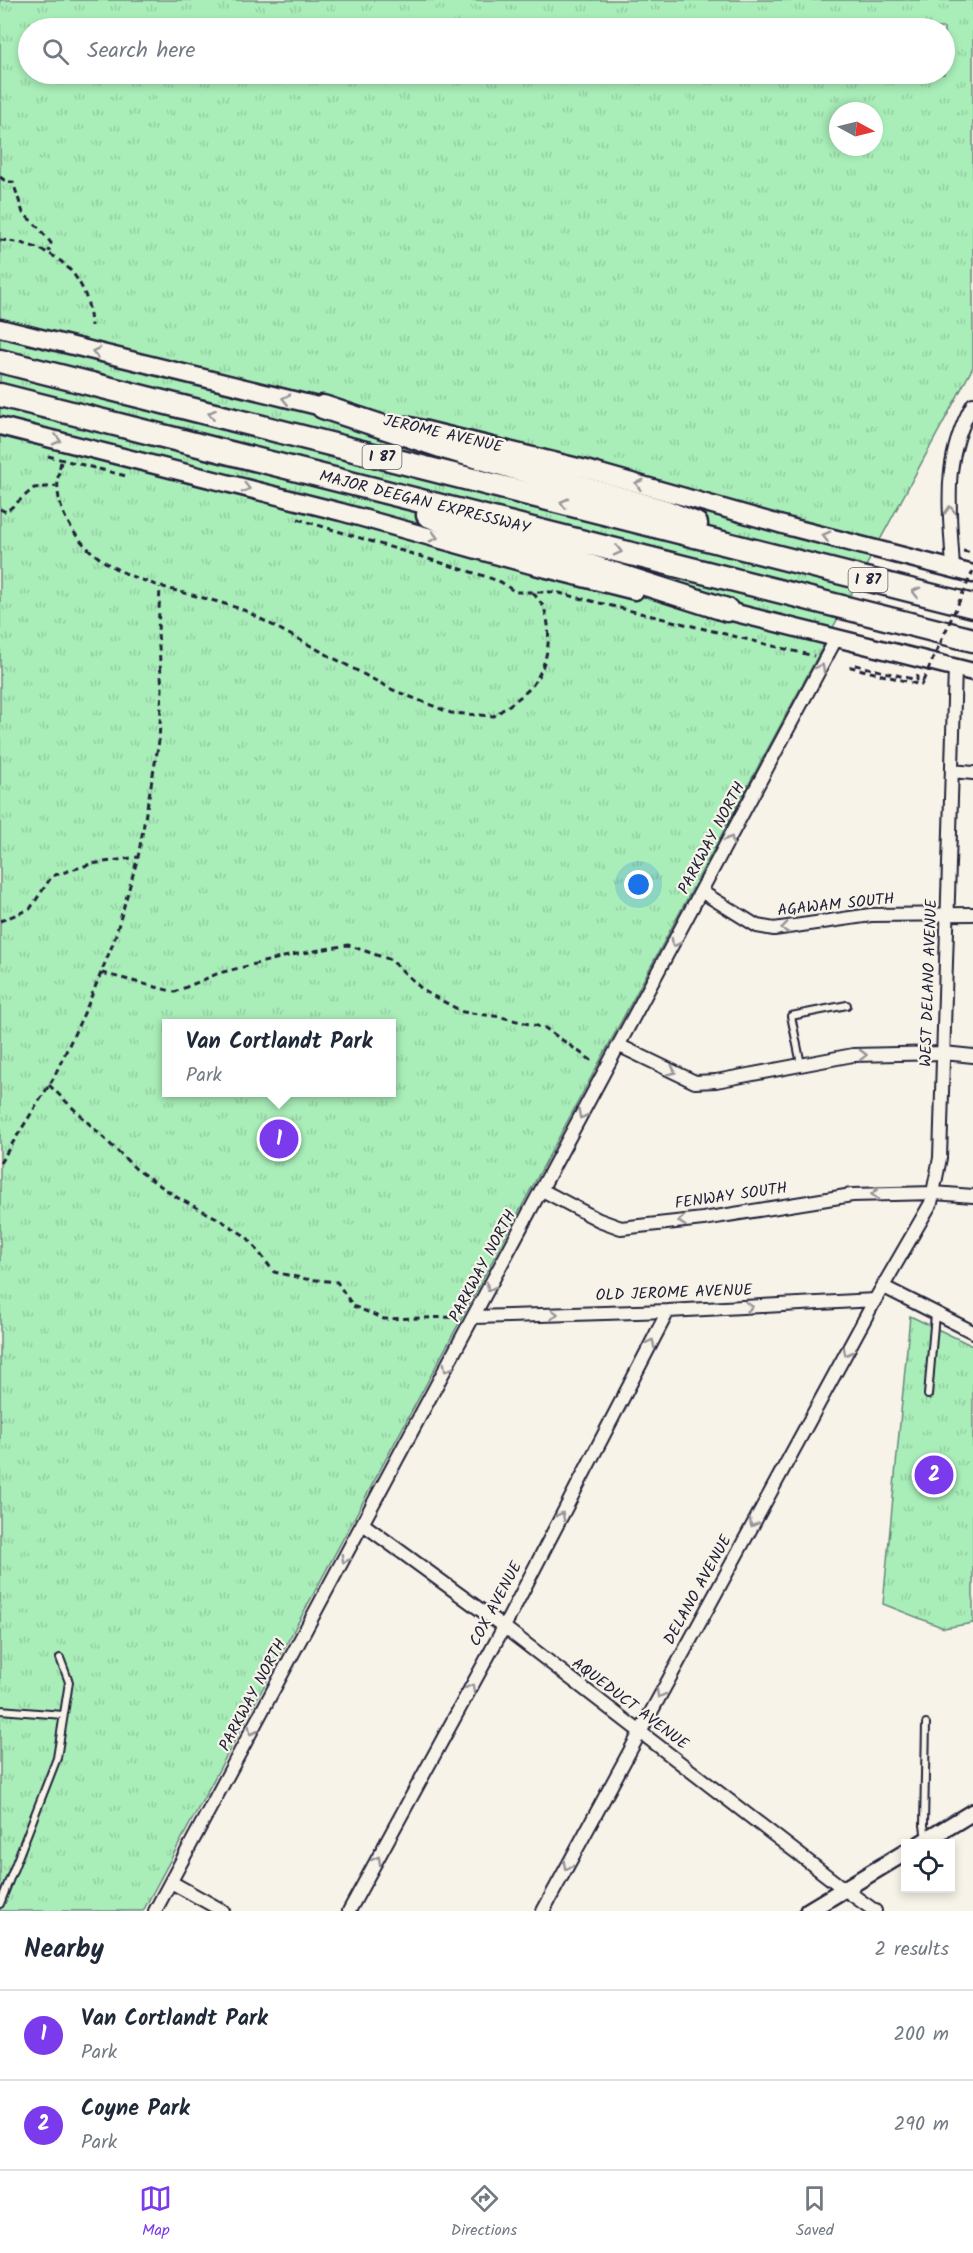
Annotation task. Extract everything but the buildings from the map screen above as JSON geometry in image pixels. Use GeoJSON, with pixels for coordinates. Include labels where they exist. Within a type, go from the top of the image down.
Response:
{"type":"FeatureCollection","features":[{"type":"Feature","properties":{"kind":"highway","name":"MAJOR DEEGAN EXPRESSWAY"},"geometry":{"type":"LineString","coordinates":[[0,361],[763,553]]}},
{"type":"Feature","properties":{"kind":"highway","name":"MAJOR DEEGAN EXPRESSWAY"},"geometry":{"type":"LineString","coordinates":[[0,395],[973,640]]}},
{"type":"Feature","properties":{"kind":"highway"},"geometry":{"type":"LineString","coordinates":[[323,407],[450,449],[664,511],[763,553]]}},
{"type":"Feature","properties":{"kind":"highway"},"geometry":{"type":"LineString","coordinates":[[358,485],[457,526],[727,610]]}},
{"type":"Feature","properties":{"kind":"highway","name":"I 87"},"geometry":{"type":"LineString","coordinates":[[763,553],[973,606]]}},
{"type":"Feature","properties":{"kind":"main road","name":"JEROME AVENUE"},"geometry":{"type":"LineString","coordinates":[[0,328],[547,459],[742,514],[973,572]]}},
{"type":"Feature","properties":{"kind":"main road"},"geometry":{"type":"LineString","coordinates":[[0,426],[341,512],[563,573],[727,610],[973,672]]}},
{"type":"Feature","properties":{"kind":"street"},"geometry":{"type":"LineString","coordinates":[[953,568],[949,482],[952,457],[963,422],[973,404]]}},
{"type":"Feature","properties":{"kind":"street","name":"PARKWAY NORTH"},"geometry":{"type":"LineString","coordinates":[[155,1911],[837,637]]}},
{"type":"Feature","properties":{"kind":"street","name":"WEST DELANO AVENUE"},"geometry":{"type":"LineString","coordinates":[[884,1287],[931,1203],[940,1158],[955,668]]}},
{"type":"Feature","properties":{"kind":"street"},"geometry":{"type":"LineString","coordinates":[[952,771],[973,772]]}},
{"type":"Feature","properties":{"kind":"street","name":"AGAWAM SOUTH"},"geometry":{"type":"LineString","coordinates":[[702,892],[757,926],[774,929],[871,915],[973,914]]}},
{"type":"Feature","properties":{"kind":"street"},"geometry":{"type":"LineString","coordinates":[[620,1046],[695,1082],[716,1081],[853,1055],[944,1053],[973,1056]]}},
{"type":"Feature","properties":{"kind":"street","name":"FENWAY SOUTH"},"geometry":{"type":"LineString","coordinates":[[542,1190],[598,1220],[621,1227],[703,1219],[852,1195],[934,1193],[973,1196]]}},
{"type":"Feature","properties":{"kind":"street"},"geometry":{"type":"LineString","coordinates":[[884,1287],[973,1332]]}},
{"type":"Feature","properties":{"kind":"street","name":"DELANO AVENUE"},"geometry":{"type":"LineString","coordinates":[[543,1911],[884,1287]]}},
{"type":"Feature","properties":{"kind":"street","name":"OLD JEROME AVENUE"},"geometry":{"type":"LineString","coordinates":[[474,1317],[668,1311],[875,1300]]}},
{"type":"Feature","properties":{"kind":"street","name":"COX AVENUE"},"geometry":{"type":"LineString","coordinates":[[350,1911],[504,1628],[668,1311]]}},
{"type":"Feature","properties":{"kind":"street","name":"AQUEDUCT AVENUE"},"geometry":{"type":"LineString","coordinates":[[363,1524],[504,1628],[875,1911]]}},
{"type":"Feature","properties":{"kind":"street"},"geometry":{"type":"LineString","coordinates":[[928,1839],[973,1812]]}},
{"type":"Feature","properties":{"kind":"street"},"geometry":{"type":"LineString","coordinates":[[808,1911],[901,1855]]}},
{"type":"Feature","properties":{"kind":"street"},"geometry":{"type":"LineString","coordinates":[[171,1882],[224,1911]]}},
{"type":"Feature","properties":{"kind":"lane"},"geometry":{"type":"LineString","coordinates":[[801,1064],[791,1016],[847,1005]]}},
{"type":"Feature","properties":{"kind":"lane"},"geometry":{"type":"LineString","coordinates":[[928,1395],[935,1313]]}},
{"type":"Feature","properties":{"kind":"lane"},"geometry":{"type":"LineString","coordinates":[[0,1904],[57,1758],[69,1682],[60,1658]]}},
{"type":"Feature","properties":{"kind":"lane"},"geometry":{"type":"LineString","coordinates":[[0,1710],[63,1715]]}},
{"type":"Feature","properties":{"kind":"lane"},"geometry":{"type":"LineString","coordinates":[[923,1839],[926,1724]]}},
{"type":"Feature","properties":{"kind":"path"},"geometry":{"type":"LineString","coordinates":[[0,177],[7,182],[13,182],[22,213],[51,243],[49,252]]}},
{"type":"Feature","properties":{"kind":"path"},"geometry":{"type":"LineString","coordinates":[[0,240],[49,252],[63,262],[84,290],[88,300],[91,326]]}},
{"type":"Feature","properties":{"kind":"path"},"geometry":{"type":"LineString","coordinates":[[47,456],[126,476]]}},
{"type":"Feature","properties":{"kind":"path"},"geometry":{"type":"LineString","coordinates":[[61,462],[56,486],[65,518],[83,545],[109,566],[160,586],[246,611],[393,690],[451,713],[494,716],[531,687],[544,660],[548,645],[543,606],[532,591]]}},
{"type":"Feature","properties":{"kind":"path"},"geometry":{"type":"LineString","coordinates":[[0,509],[6,512],[34,488],[56,486]]}},
{"type":"Feature","properties":{"kind":"path"},"geometry":{"type":"LineString","coordinates":[[291,517],[481,575],[501,582],[515,592],[555,592],[826,659]]}},
{"type":"Feature","properties":{"kind":"path"},"geometry":{"type":"LineString","coordinates":[[889,668],[918,676],[917,680],[852,664],[851,667],[921,685],[973,572]]}},
{"type":"Feature","properties":{"kind":"path"},"geometry":{"type":"LineString","coordinates":[[0,1163],[49,1085],[102,973],[114,941],[138,857],[159,741],[162,689],[158,633],[160,586]]}},
{"type":"Feature","properties":{"kind":"path"},"geometry":{"type":"LineString","coordinates":[[0,921],[30,909],[52,876],[91,864],[138,857]]}},
{"type":"Feature","properties":{"kind":"path"},"geometry":{"type":"LineString","coordinates":[[102,973],[175,992],[219,973],[292,955],[348,945],[391,960],[424,991],[463,1012],[501,1017],[545,1028],[606,1071]]}},
{"type":"Feature","properties":{"kind":"path"},"geometry":{"type":"LineString","coordinates":[[49,1085],[136,1169],[178,1198],[247,1237],[274,1272],[306,1279],[337,1282],[353,1306],[384,1319],[474,1317]]}},
{"type":"Feature","properties":{"kind":"green space"},"geometry":{"type":"Polygon","coordinates":[[[0,0],[973,0],[973,367],[143,1911],[0,1911],[0,0]]]}},
{"type":"Feature","properties":{"kind":"green space"},"geometry":{"type":"Polygon","coordinates":[[[910,1316],[973,1346],[973,1623],[944,1628],[883,1604],[910,1316]]]}},
{"type":"Feature","properties":{"kind":"place","name":"Van Cortlandt Park"},"geometry":{"type":"Point","coordinates":[279,1139]}},
{"type":"Feature","properties":{"kind":"place","name":"Coyne Park"},"geometry":{"type":"Point","coordinates":[934,1475]}}]}
